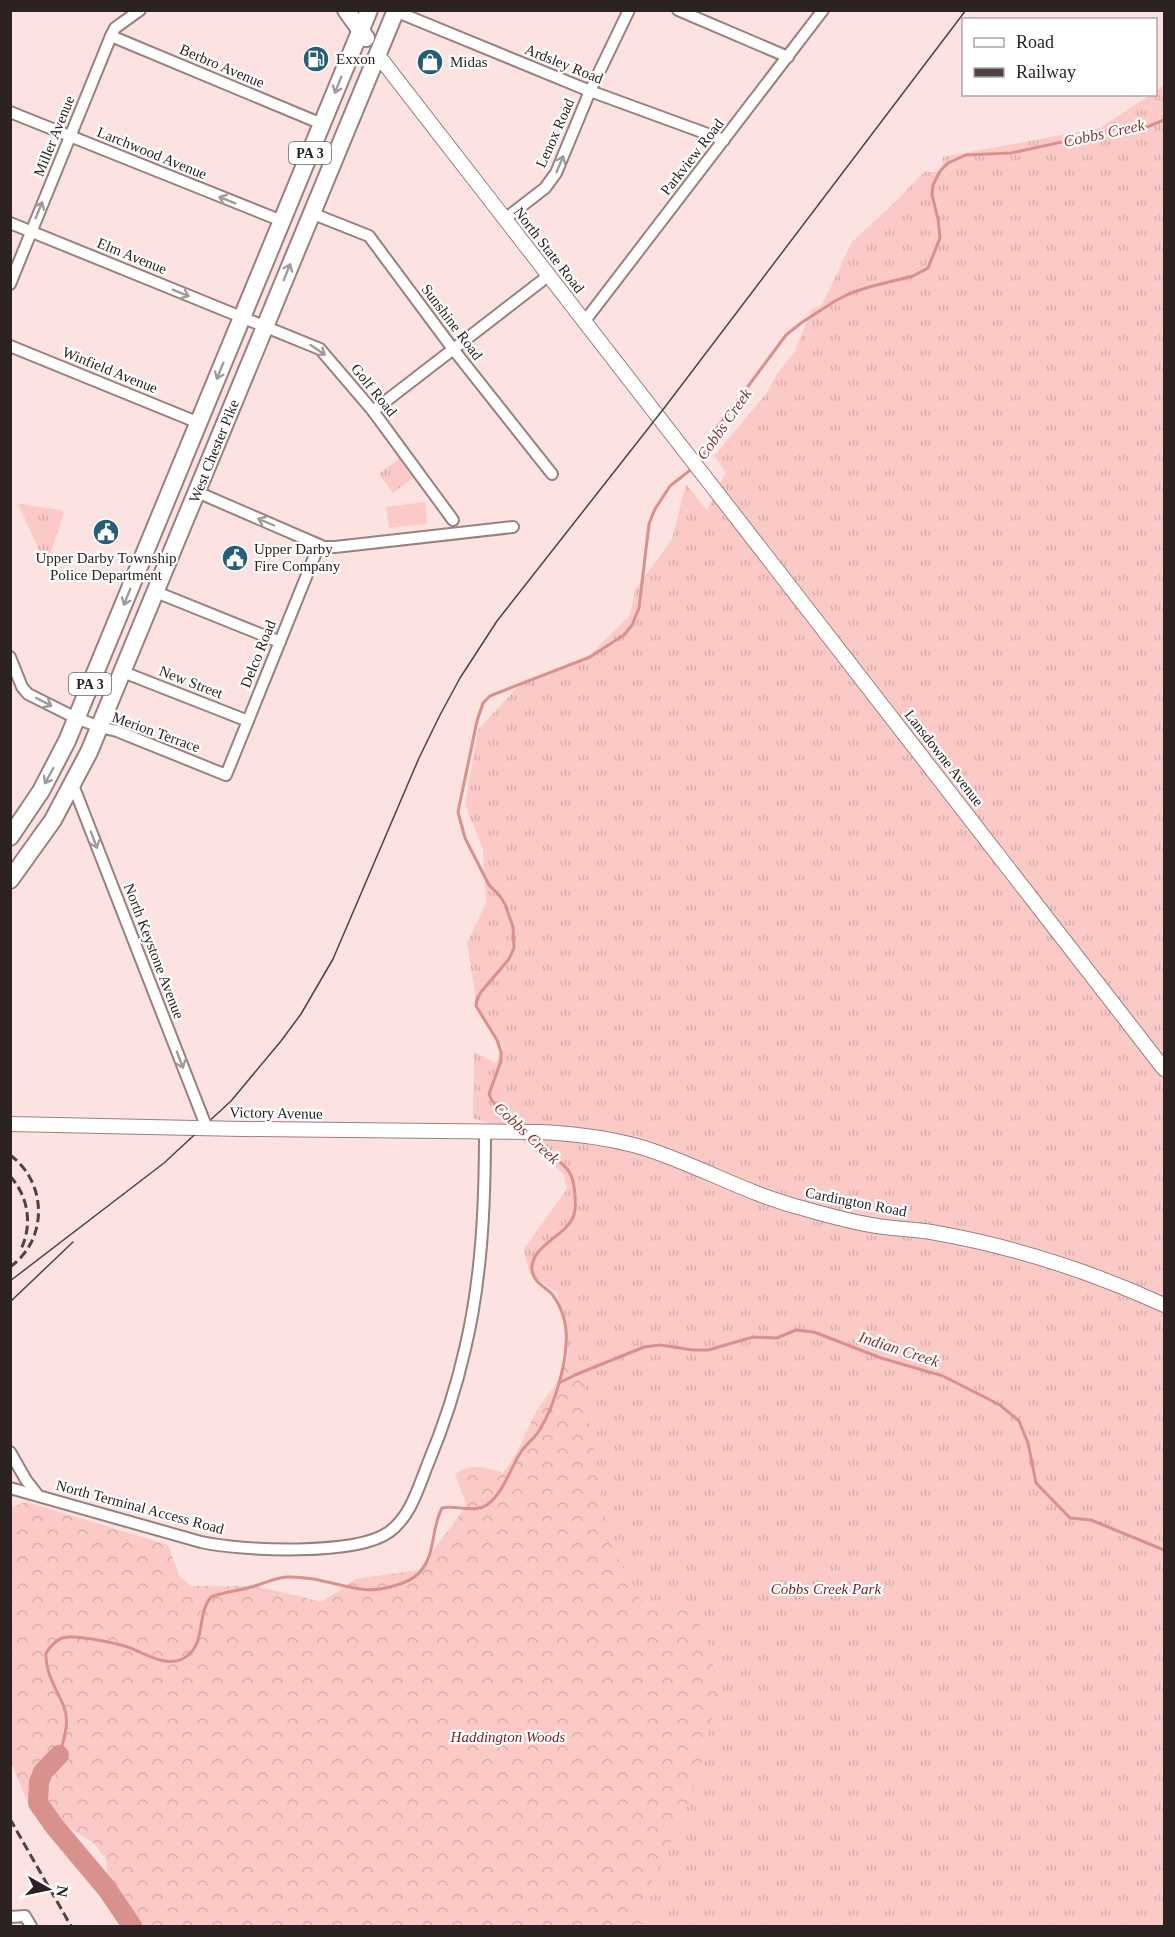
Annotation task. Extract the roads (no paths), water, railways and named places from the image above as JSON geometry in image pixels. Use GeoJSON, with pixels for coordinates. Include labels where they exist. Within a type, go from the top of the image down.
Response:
{"type":"FeatureCollection","features":[{"type":"Feature","properties":{"kind":"main road"},"geometry":{"type":"LineString","coordinates":[[346,10],[377,54]]}},
{"type":"Feature","properties":{"kind":"main road","name":"West Chester Pike"},"geometry":{"type":"LineString","coordinates":[[10,837],[45,782],[67,741],[369,10]]}},
{"type":"Feature","properties":{"kind":"main road","name":"West Chester Pike"},"geometry":{"type":"LineString","coordinates":[[10,880],[47,829],[73,785],[100,727],[395,11]]}},
{"type":"Feature","properties":{"kind":"main road","name":"North State Road"},"geometry":{"type":"LineString","coordinates":[[377,54],[701,472]]}},
{"type":"Feature","properties":{"kind":"main road","name":"Lansdowne Avenue"},"geometry":{"type":"LineString","coordinates":[[701,472],[1164,1069]]}},
{"type":"Feature","properties":{"kind":"main road"},"geometry":{"type":"LineString","coordinates":[[157,524],[180,533]]}},
{"type":"Feature","properties":{"kind":"main road","name":"Victory Avenue"},"geometry":{"type":"LineString","coordinates":[[10,1124],[542,1132]]}},
{"type":"Feature","properties":{"kind":"main road","name":"Cardington Road"},"geometry":{"type":"LineString","coordinates":[[542,1132],[597,1137],[632,1144],[798,1207],[843,1219],[876,1226],[931,1232],[1039,1256],[1116,1284],[1164,1305]]}},
{"type":"Feature","properties":{"kind":"street","name":"Miller Avenue"},"geometry":{"type":"LineString","coordinates":[[10,284],[111,36],[122,22],[140,10]]}},
{"type":"Feature","properties":{"kind":"street","name":"Lenox Road"},"geometry":{"type":"LineString","coordinates":[[505,219],[545,188],[556,173],[590,91],[629,10]]}},
{"type":"Feature","properties":{"kind":"street"},"geometry":{"type":"LineString","coordinates":[[678,10],[788,57]]}},
{"type":"Feature","properties":{"kind":"street","name":"Parkview Road"},"geometry":{"type":"LineString","coordinates":[[584,322],[824,10]]}},
{"type":"Feature","properties":{"kind":"street","name":"Ardsley Road"},"geometry":{"type":"LineString","coordinates":[[395,11],[590,91],[724,140]]}},
{"type":"Feature","properties":{"kind":"street","name":"Berbro Avenue"},"geometry":{"type":"LineString","coordinates":[[111,36],[322,124]]}},
{"type":"Feature","properties":{"kind":"street","name":"Larchwood Avenue"},"geometry":{"type":"LineString","coordinates":[[10,112],[282,221]]}},
{"type":"Feature","properties":{"kind":"street","name":"Sunshine Road"},"geometry":{"type":"LineString","coordinates":[[311,213],[369,237],[453,350],[552,474]]}},
{"type":"Feature","properties":{"kind":"street","name":"Elm Avenue"},"geometry":{"type":"LineString","coordinates":[[10,223],[242,317]]}},
{"type":"Feature","properties":{"kind":"street"},"geometry":{"type":"LineString","coordinates":[[373,411],[548,276]]}},
{"type":"Feature","properties":{"kind":"street","name":"Golf Road"},"geometry":{"type":"LineString","coordinates":[[242,317],[320,349],[373,411],[453,520]]}},
{"type":"Feature","properties":{"kind":"street","name":"Winfield Avenue"},"geometry":{"type":"LineString","coordinates":[[10,346],[199,423]]}},
{"type":"Feature","properties":{"kind":"street"},"geometry":{"type":"LineString","coordinates":[[197,492],[319,545],[335,548],[513,527]]}},
{"type":"Feature","properties":{"kind":"street","name":"Delco Road"},"geometry":{"type":"LineString","coordinates":[[226,775],[319,545]]}},
{"type":"Feature","properties":{"kind":"street"},"geometry":{"type":"LineString","coordinates":[[156,592],[280,642]]}},
{"type":"Feature","properties":{"kind":"street"},"geometry":{"type":"LineString","coordinates":[[10,657],[14,680]]}},
{"type":"Feature","properties":{"kind":"street","name":"New Street"},"geometry":{"type":"LineString","coordinates":[[123,672],[248,721]]}},
{"type":"Feature","properties":{"kind":"street","name":"Merion Terrace"},"geometry":{"type":"LineString","coordinates":[[14,680],[24,691],[76,718],[117,731],[226,775]]}},
{"type":"Feature","properties":{"kind":"street","name":"North Keystone Avenue"},"geometry":{"type":"LineString","coordinates":[[73,785],[201,1113],[201,1128]]}},
{"type":"Feature","properties":{"kind":"street","name":"North Terminal Access Road"},"geometry":{"type":"LineString","coordinates":[[10,1488],[201,1542],[237,1548],[345,1547],[371,1541],[389,1532],[403,1518],[422,1480],[447,1411],[465,1349],[478,1266],[491,1131]]}},
{"type":"Feature","properties":{"kind":"street","name":"North Terminal Access Road"},"geometry":{"type":"LineString","coordinates":[[10,1452],[37,1494]]}},
{"type":"Feature","properties":{"kind":"street"},"geometry":{"type":"LineString","coordinates":[[10,1917],[28,1921]]}},
{"type":"Feature","properties":{"kind":"waterway","name":"Cobbs Creek"},"geometry":{"type":"LineString","coordinates":[[699,461],[715,431],[786,335],[835,301],[851,293],[913,276],[928,268],[940,238],[932,195],[933,185],[940,171],[948,163],[966,155],[1011,153],[1094,135],[1119,127],[1147,127],[1164,120]]}},
{"type":"Feature","properties":{"kind":"waterway","name":"Cobbs Creek"},"geometry":{"type":"LineString","coordinates":[[522,1128],[492,1101],[489,1094],[501,1061],[501,1052],[497,1040],[476,1006],[481,992],[509,959],[514,948],[513,927],[505,904],[489,885],[465,838],[458,812],[477,721],[483,703],[490,696],[590,657],[624,635],[632,625],[639,608],[649,524],[655,509],[670,486],[693,468]]}},
{"type":"Feature","properties":{"kind":"waterway","name":"Cobbs Creek"},"geometry":{"type":"LineString","coordinates":[[59,1755],[66,1731],[66,1713],[49,1675],[46,1661],[46,1653],[59,1639],[77,1637],[99,1640],[129,1648],[159,1660],[178,1660],[184,1658],[196,1645],[206,1604],[211,1597],[287,1577],[314,1579],[367,1590],[400,1584],[415,1577],[425,1565],[442,1508],[483,1507],[495,1497],[521,1452],[537,1434],[551,1408],[566,1349],[565,1323],[560,1308],[552,1294],[537,1281],[532,1270],[537,1253],[567,1227],[572,1219],[575,1207],[573,1183],[570,1173],[564,1166],[530,1137]]}},
{"type":"Feature","properties":{"kind":"waterway","name":"Indian Creek"},"geometry":{"type":"LineString","coordinates":[[559,1383],[644,1347],[660,1345],[708,1350],[753,1337],[777,1338],[796,1330],[814,1332],[881,1358],[943,1376],[1000,1405],[1019,1421],[1028,1443],[1036,1483],[1070,1518],[1091,1520],[1164,1550]]}},
{"type":"Feature","properties":{"kind":"waterway","name":"Cobbs Creek"},"geometry":{"type":"LineString","coordinates":[[59,1755],[43,1772],[39,1782],[38,1803],[107,1889],[132,1926]]}},
{"type":"Feature","properties":{"kind":"tram line"},"geometry":{"type":"LineString","coordinates":[[10,1281],[164,1163],[231,1101],[281,1041],[301,1014],[333,959],[419,758],[460,678],[497,621],[665,407],[966,10]]}},
{"type":"Feature","properties":{"kind":"tram line"},"geometry":{"type":"LineString","coordinates":[[10,1302],[73,1242]]}},
{"type":"Feature","properties":{"kind":"railway"},"geometry":{"type":"LineString","coordinates":[[10,1155],[31,1181],[37,1196],[38,1211],[37,1227],[31,1242],[22,1256],[10,1267]]}},
{"type":"Feature","properties":{"kind":"railway"},"geometry":{"type":"LineString","coordinates":[[10,1176],[21,1192],[27,1211],[27,1230],[21,1249]]}},
{"type":"Feature","properties":{"kind":"railway"},"geometry":{"type":"LineString","coordinates":[[10,1819],[71,1926]]}},
{"type":"Feature","properties":{"kind":"place","name":"Exxon"},"geometry":{"type":"Point","coordinates":[316,59]}},
{"type":"Feature","properties":{"kind":"place","name":"Midas"},"geometry":{"type":"Point","coordinates":[430,62]}},
{"type":"Feature","properties":{"kind":"place","name":"Upper Darby Township Police Department"},"geometry":{"type":"Point","coordinates":[106,532]}},
{"type":"Feature","properties":{"kind":"place","name":"Upper Darby Fire Company"},"geometry":{"type":"Point","coordinates":[235,558]}},
{"type":"Feature","properties":{"kind":"park label","name":"Cobbs Creek Park"},"geometry":{"type":"Point","coordinates":[826,1589]}},
{"type":"Feature","properties":{"kind":"park label","name":"Haddington Woods"},"geometry":{"type":"Point","coordinates":[508,1737]}}]}
